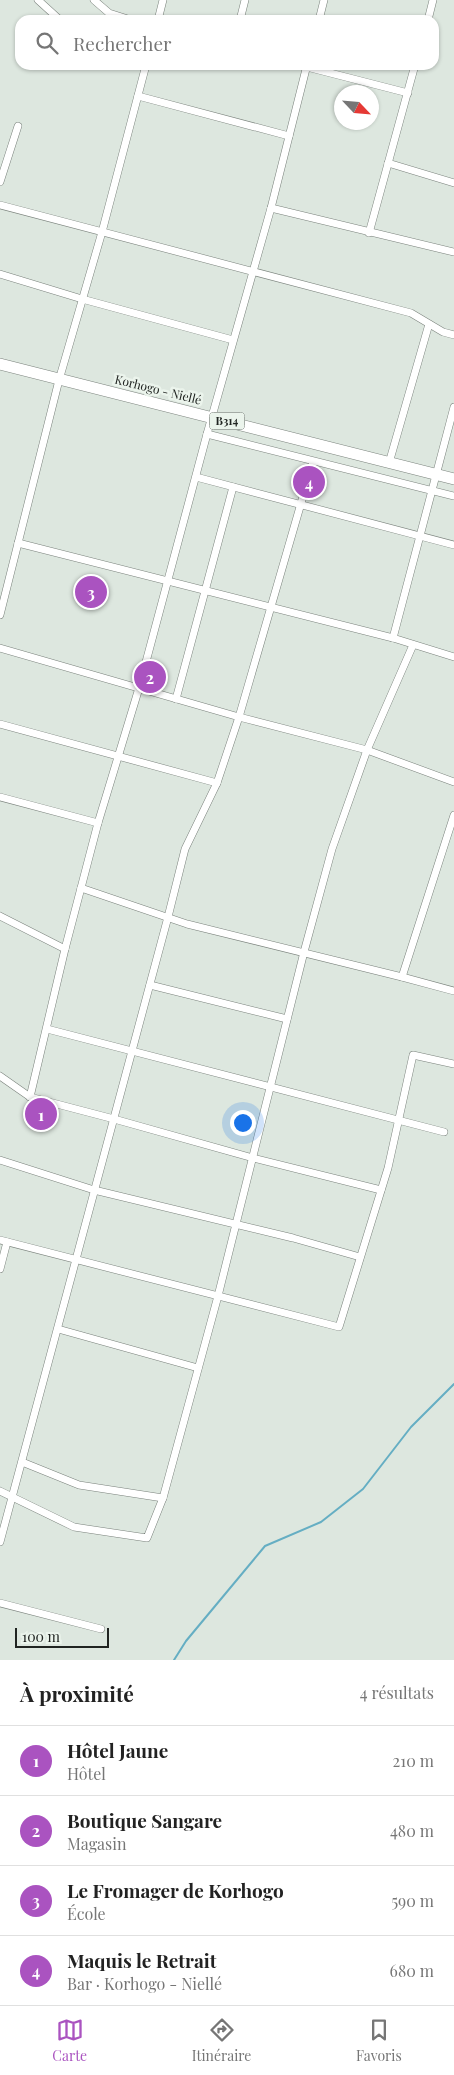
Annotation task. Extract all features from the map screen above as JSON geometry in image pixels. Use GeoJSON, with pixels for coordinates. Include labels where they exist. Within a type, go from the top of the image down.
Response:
{"type":"FeatureCollection","features":[{"type":"Feature","properties":{"kind":"main road","name":"Korhogo - Niellé"},"geometry":{"type":"LineString","coordinates":[[0,364],[454,479]]}},
{"type":"Feature","properties":{"kind":"street"},"geometry":{"type":"LineString","coordinates":[[38,0],[54,15]]}},
{"type":"Feature","properties":{"kind":"street"},"geometry":{"type":"LineString","coordinates":[[94,0],[109,13],[115,15]]}},
{"type":"Feature","properties":{"kind":"street"},"geometry":{"type":"LineString","coordinates":[[159,15],[163,0]]}},
{"type":"Feature","properties":{"kind":"street"},"geometry":{"type":"LineString","coordinates":[[241,15],[245,0]]}},
{"type":"Feature","properties":{"kind":"street"},"geometry":{"type":"LineString","coordinates":[[320,15],[324,0]]}},
{"type":"Feature","properties":{"kind":"street"},"geometry":{"type":"LineString","coordinates":[[429,15],[433,0]]}},
{"type":"Feature","properties":{"kind":"street"},"geometry":{"type":"LineString","coordinates":[[0,616],[59,380],[102,232],[145,70]]}},
{"type":"Feature","properties":{"kind":"street"},"geometry":{"type":"LineString","coordinates":[[30,1098],[65,949],[98,823],[139,688],[207,434],[271,208],[303,70]]}},
{"type":"Feature","properties":{"kind":"street"},"geometry":{"type":"LineString","coordinates":[[319,70],[408,93]]}},
{"type":"Feature","properties":{"kind":"street"},"geometry":{"type":"LineString","coordinates":[[369,233],[414,70]]}},
{"type":"Feature","properties":{"kind":"street"},"geometry":{"type":"LineString","coordinates":[[138,96],[289,136]]}},
{"type":"Feature","properties":{"kind":"street"},"geometry":{"type":"LineString","coordinates":[[0,182],[18,126]]}},
{"type":"Feature","properties":{"kind":"street"},"geometry":{"type":"LineString","coordinates":[[388,163],[454,183]]}},
{"type":"Feature","properties":{"kind":"street"},"geometry":{"type":"LineString","coordinates":[[0,204],[411,313],[442,332],[454,335]]}},
{"type":"Feature","properties":{"kind":"street"},"geometry":{"type":"LineString","coordinates":[[271,208],[454,252]]}},
{"type":"Feature","properties":{"kind":"street"},"geometry":{"type":"LineString","coordinates":[[0,274],[82,299],[234,340]]}},
{"type":"Feature","properties":{"kind":"street"},"geometry":{"type":"LineString","coordinates":[[389,462],[429,324]]}},
{"type":"Feature","properties":{"kind":"street"},"geometry":{"type":"LineString","coordinates":[[393,638],[454,407]]}},
{"type":"Feature","properties":{"kind":"street"},"geometry":{"type":"LineString","coordinates":[[207,434],[454,496]]}},
{"type":"Feature","properties":{"kind":"street"},"geometry":{"type":"LineString","coordinates":[[0,1542],[185,848],[218,783],[313,462]]}},
{"type":"Feature","properties":{"kind":"street"},"geometry":{"type":"LineString","coordinates":[[196,477],[454,545]]}},
{"type":"Feature","properties":{"kind":"street"},"geometry":{"type":"LineString","coordinates":[[176,699],[233,487]]}},
{"type":"Feature","properties":{"kind":"street"},"geometry":{"type":"LineString","coordinates":[[18,543],[393,638],[413,646],[454,657]]}},
{"type":"Feature","properties":{"kind":"street"},"geometry":{"type":"LineString","coordinates":[[0,1491],[74,1527],[147,1538],[163,1498],[218,1296],[304,952],[332,849],[367,750],[413,646]]}},
{"type":"Feature","properties":{"kind":"street"},"geometry":{"type":"LineString","coordinates":[[0,648],[239,717],[367,750],[454,782]]}},
{"type":"Feature","properties":{"kind":"street"},"geometry":{"type":"LineString","coordinates":[[0,724],[118,758],[218,783]]}},
{"type":"Feature","properties":{"kind":"street"},"geometry":{"type":"LineString","coordinates":[[0,797],[98,823]]}},
{"type":"Feature","properties":{"kind":"street"},"geometry":{"type":"LineString","coordinates":[[402,977],[454,815]]}},
{"type":"Feature","properties":{"kind":"street"},"geometry":{"type":"LineString","coordinates":[[81,888],[187,924],[454,991]]}},
{"type":"Feature","properties":{"kind":"street"},"geometry":{"type":"LineString","coordinates":[[0,916],[65,949]]}},
{"type":"Feature","properties":{"kind":"street"},"geometry":{"type":"LineString","coordinates":[[150,985],[287,1019]]}},
{"type":"Feature","properties":{"kind":"street"},"geometry":{"type":"LineString","coordinates":[[47,1029],[444,1132]]}},
{"type":"Feature","properties":{"kind":"street"},"geometry":{"type":"LineString","coordinates":[[0,1269],[4,1241],[339,1327],[381,1190],[399,1121],[413,1055],[454,1064]]}},
{"type":"Feature","properties":{"kind":"street"},"geometry":{"type":"LineString","coordinates":[[0,1076],[30,1098],[381,1190]]}},
{"type":"Feature","properties":{"kind":"street"},"geometry":{"type":"LineString","coordinates":[[0,1160],[94,1190],[294,1238],[360,1257]]}},
{"type":"Feature","properties":{"kind":"street"},"geometry":{"type":"LineString","coordinates":[[58,1330],[198,1368]]}},
{"type":"Feature","properties":{"kind":"street"},"geometry":{"type":"LineString","coordinates":[[22,1462],[79,1485],[163,1498]]}},
{"type":"Feature","properties":{"kind":"street"},"geometry":{"type":"LineString","coordinates":[[0,1603],[101,1629]]}},
{"type":"Feature","properties":{"kind":"waterway"},"geometry":{"type":"LineString","coordinates":[[174,1660],[186,1641],[265,1546],[321,1522],[363,1489],[411,1427],[454,1384]]}},
{"type":"Feature","properties":{"kind":"place","name":"Maquis le Retrait"},"geometry":{"type":"Point","coordinates":[309,482]}},
{"type":"Feature","properties":{"kind":"place","name":"Le Fromager de Korhogo"},"geometry":{"type":"Point","coordinates":[91,592]}},
{"type":"Feature","properties":{"kind":"place","name":"Boutique Sangare"},"geometry":{"type":"Point","coordinates":[150,677]}},
{"type":"Feature","properties":{"kind":"place","name":"Hôtel Jaune"},"geometry":{"type":"Point","coordinates":[41,1114]}}]}
